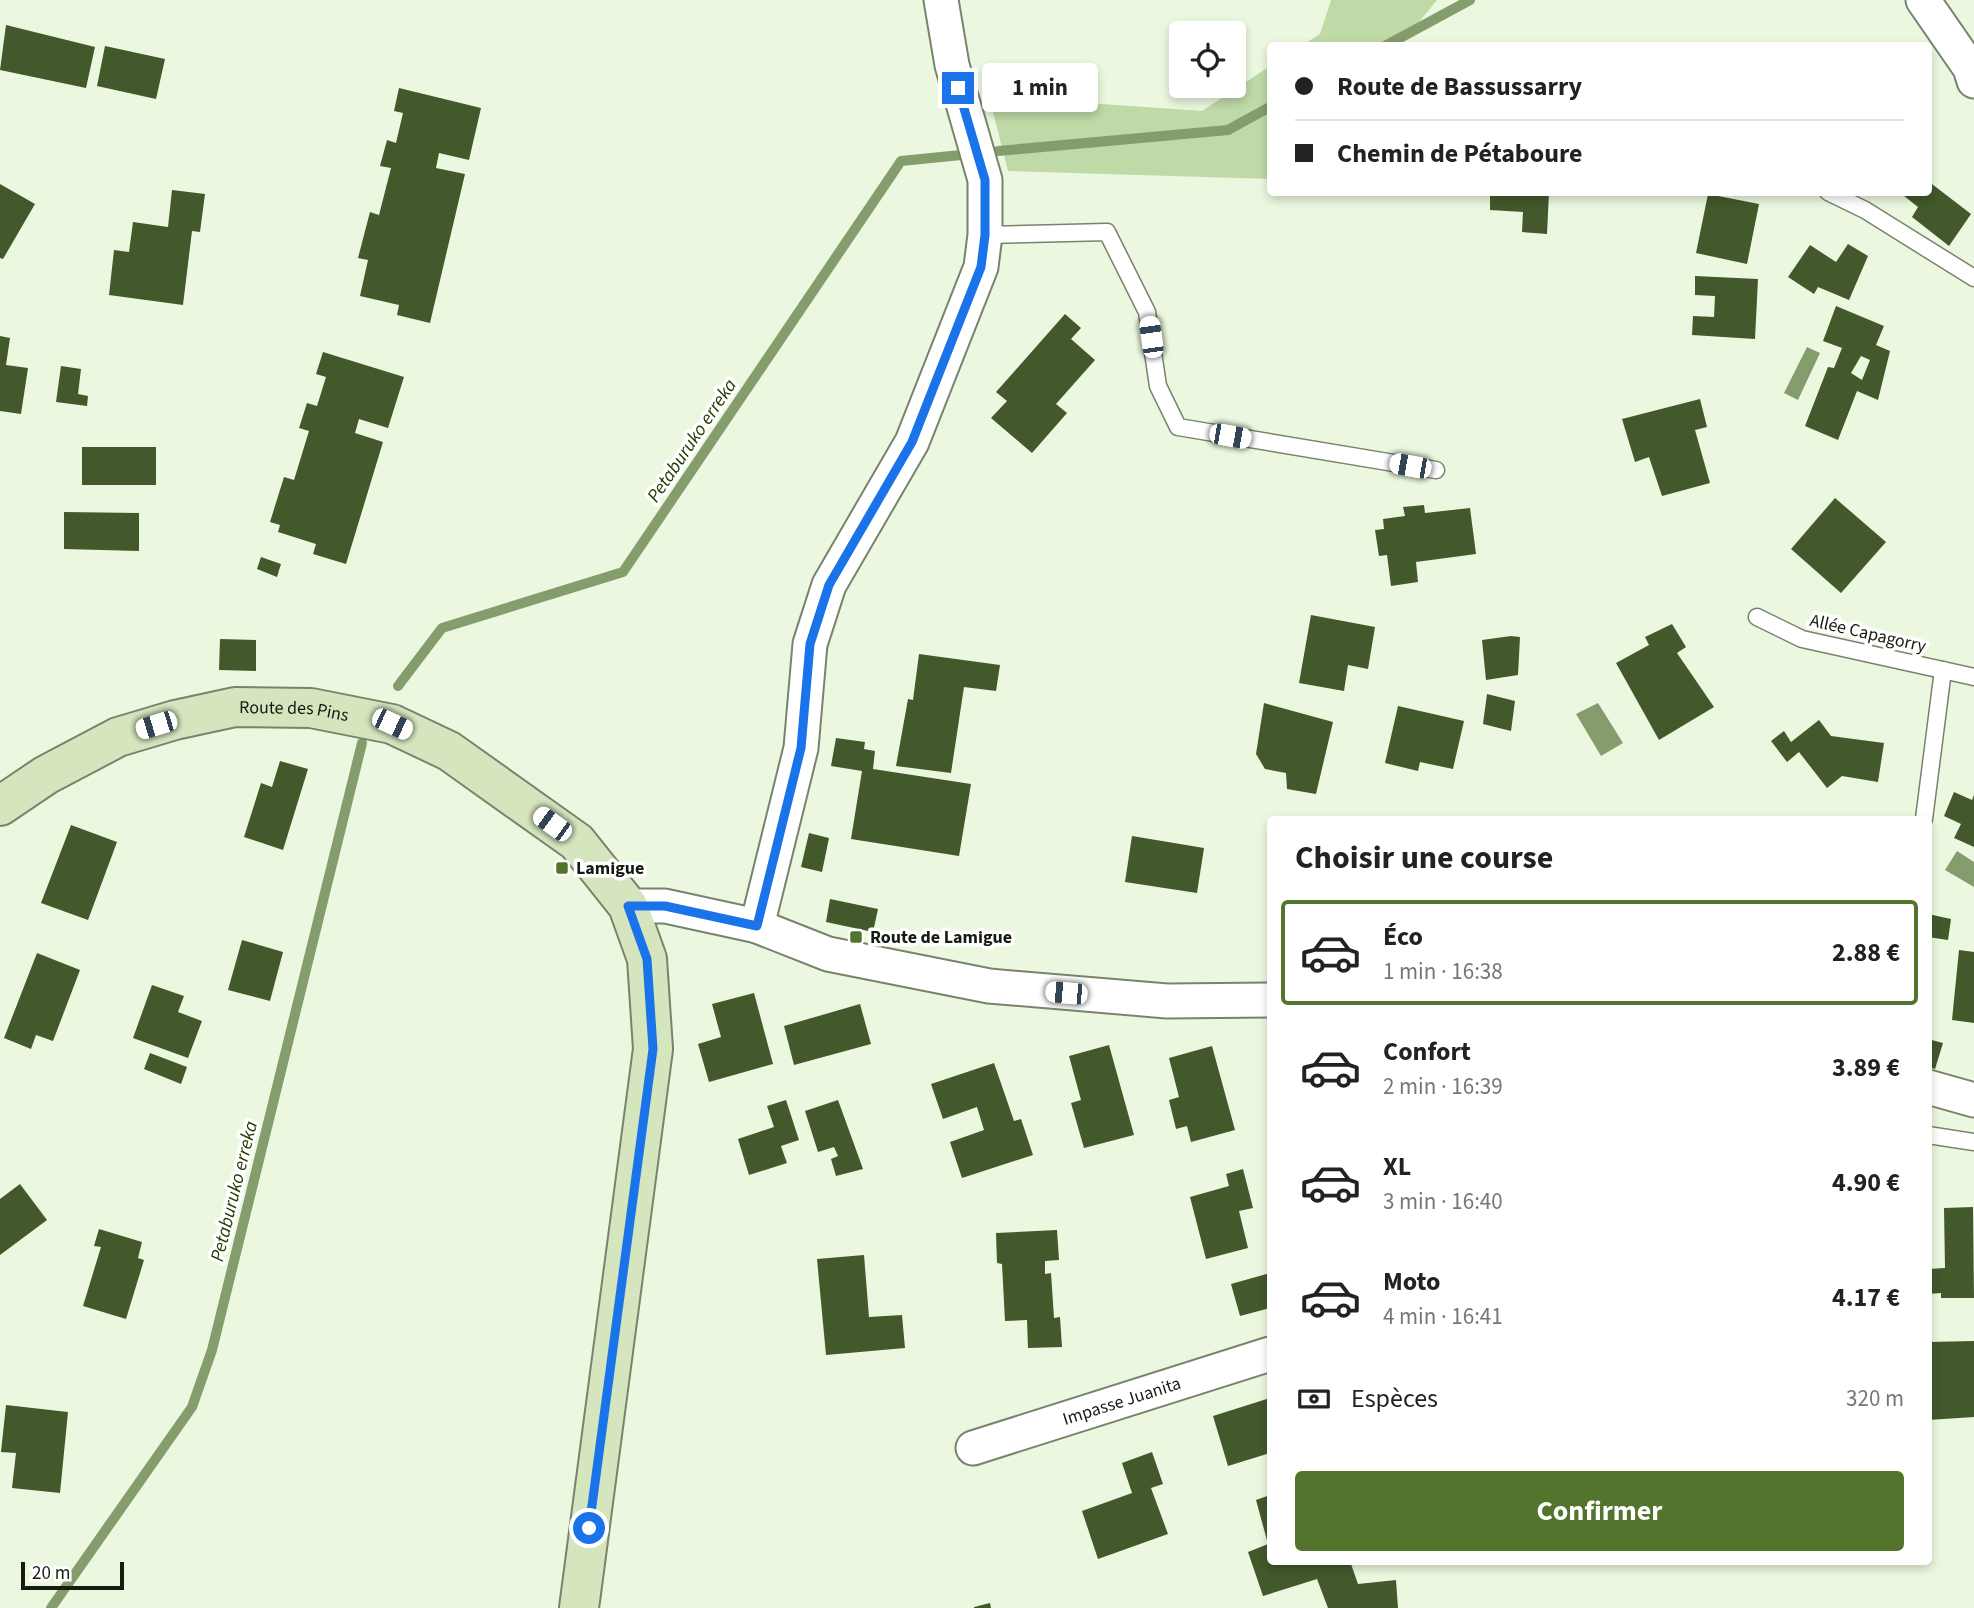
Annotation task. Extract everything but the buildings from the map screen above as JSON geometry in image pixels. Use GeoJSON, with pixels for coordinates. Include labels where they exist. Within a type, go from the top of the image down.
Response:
{"type":"FeatureCollection","features":[{"type":"Feature","properties":{"kind":"street"},"geometry":{"type":"LineString","coordinates":[[757,926],[801,748],[810,644],[829,585],[912,442],[967,310],[981,267],[985,235],[985,180],[952,65],[942,0]]}},
{"type":"Feature","properties":{"kind":"street"},"geometry":{"type":"LineString","coordinates":[[1923,0],[1970,68],[1974,81]]}},
{"type":"Feature","properties":{"kind":"street","name":"Route des Pins"},"geometry":{"type":"LineString","coordinates":[[0,806],[46,775],[118,737],[175,720],[235,707],[311,708],[392,724],[449,751],[577,842],[628,906],[647,959],[653,1049],[579,1608]]}},
{"type":"Feature","properties":{"kind":"street"},"geometry":{"type":"LineString","coordinates":[[628,906],[665,906],[757,926],[828,954],[989,986],[1167,1002],[1267,1000]]}},
{"type":"Feature","properties":{"kind":"street"},"geometry":{"type":"LineString","coordinates":[[1932,1088],[1974,1100]]}},
{"type":"Feature","properties":{"kind":"street","name":"Impasse Juanita"},"geometry":{"type":"LineString","coordinates":[[973,1448],[1267,1355]]}},
{"type":"Feature","properties":{"kind":"lane"},"geometry":{"type":"LineString","coordinates":[[1836,196],[1865,210],[1974,278]]}},
{"type":"Feature","properties":{"kind":"lane"},"geometry":{"type":"LineString","coordinates":[[985,235],[1107,232],[1147,312],[1158,386],[1178,427],[1436,470]]}},
{"type":"Feature","properties":{"kind":"lane","name":"Allée Capagorry"},"geometry":{"type":"LineString","coordinates":[[1757,617],[1802,639],[1974,677]]}},
{"type":"Feature","properties":{"kind":"lane"},"geometry":{"type":"LineString","coordinates":[[1923,816],[1943,670]]}},
{"type":"Feature","properties":{"kind":"lane"},"geometry":{"type":"LineString","coordinates":[[1932,1136],[1974,1142]]}},
{"type":"Feature","properties":{"kind":"shaded area"},"geometry":{"type":"Polygon","coordinates":[[[1331,0],[1437,0],[1402,42],[1308,42],[1320,34],[1331,0]]]}},
{"type":"Feature","properties":{"kind":"shaded area"},"geometry":{"type":"Polygon","coordinates":[[[1267,68],[1267,179],[1008,171],[989,96],[1202,111],[1222,98],[1246,98],[1246,82],[1267,68]]]}},
{"type":"Feature","properties":{"kind":"shaded area"},"geometry":{"type":"Polygon","coordinates":[[[1807,347],[1820,353],[1798,400],[1784,393],[1807,347]]]}},
{"type":"Feature","properties":{"kind":"shaded area"},"geometry":{"type":"Polygon","coordinates":[[[1598,703],[1623,743],[1601,756],[1576,714],[1598,703]]]}},
{"type":"Feature","properties":{"kind":"shaded area"},"geometry":{"type":"Polygon","coordinates":[[[1957,851],[1974,862],[1974,887],[1945,870],[1957,851]]]}},
{"type":"Feature","properties":{"kind":"waterway","name":"Petaburuko erreka"},"geometry":{"type":"LineString","coordinates":[[1392,42],[1470,0]]}},
{"type":"Feature","properties":{"kind":"waterway","name":"Petaburuko erreka"},"geometry":{"type":"LineString","coordinates":[[998,151],[1228,130],[1267,109]]}},
{"type":"Feature","properties":{"kind":"waterway","name":"Petaburuko erreka"},"geometry":{"type":"LineString","coordinates":[[398,686],[442,628],[623,572],[901,161],[961,155]]}},
{"type":"Feature","properties":{"kind":"waterway","name":"Petaburuko erreka"},"geometry":{"type":"LineString","coordinates":[[51,1608],[192,1407],[212,1350],[362,743]]}},
{"type":"Feature","properties":{"kind":"place","name":"Lamigue"},"geometry":{"type":"Point","coordinates":[562,868]}},
{"type":"Feature","properties":{"kind":"place","name":"Route de Lamigue"},"geometry":{"type":"Point","coordinates":[856,937]}},
{"type":"Feature","properties":{"kind":"route"},"geometry":{"type":"LineString","coordinates":[[589,1528],[653,1049],[647,959],[628,906],[665,906],[757,926],[778,850],[801,748],[810,644],[829,585],[912,442],[967,310],[981,267],[985,235],[985,180],[958,88]]}}]}
